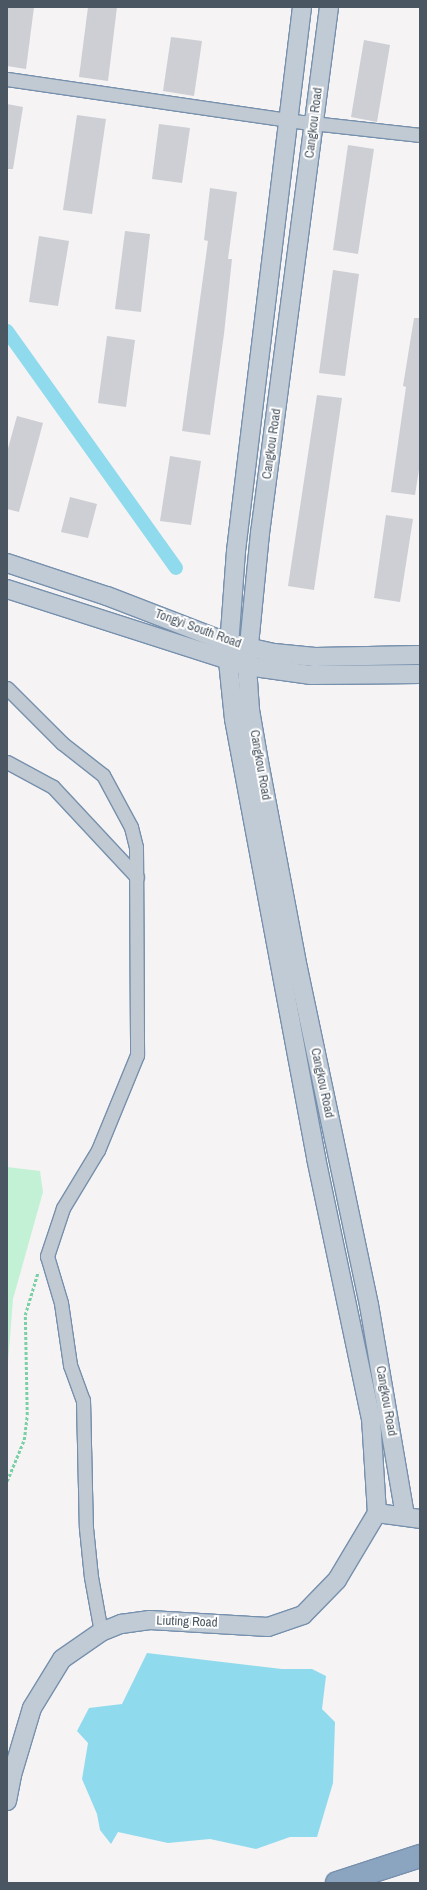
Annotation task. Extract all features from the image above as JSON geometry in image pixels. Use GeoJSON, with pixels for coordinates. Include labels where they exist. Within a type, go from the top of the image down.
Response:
{"type":"FeatureCollection","features":[{"type":"Feature","properties":{"kind":"highway"},"geometry":{"type":"LineString","coordinates":[[337,1883],[420,1856]]}},
{"type":"Feature","properties":{"kind":"street","name":"Cangkou Road"},"geometry":{"type":"LineString","coordinates":[[302,7],[290,119],[236,551],[228,661],[234,718],[314,1150],[371,1418],[377,1513]]}},
{"type":"Feature","properties":{"kind":"street","name":"Cangkou Road"},"geometry":{"type":"LineString","coordinates":[[329,7],[247,647],[247,666],[250,710],[298,968],[413,1517]]}},
{"type":"Feature","properties":{"kind":"street"},"geometry":{"type":"LineString","coordinates":[[7,79],[314,123],[420,135]]}},
{"type":"Feature","properties":{"kind":"street","name":"Tongyi South Road"},"geometry":{"type":"LineString","coordinates":[[7,563],[107,596],[229,643],[315,657],[420,655]]}},
{"type":"Feature","properties":{"kind":"street","name":"Tongyi South Road"},"geometry":{"type":"LineString","coordinates":[[7,589],[247,666],[311,675],[420,674]]}},
{"type":"Feature","properties":{"kind":"street"},"geometry":{"type":"LineString","coordinates":[[7,688],[62,743],[103,775],[131,827],[136,847],[138,1054],[98,1150],[62,1208],[47,1256],[60,1303],[70,1365],[82,1400],[86,1528],[91,1577],[101,1632]]}},
{"type":"Feature","properties":{"kind":"street"},"geometry":{"type":"LineString","coordinates":[[7,762],[53,787],[137,877]]}},
{"type":"Feature","properties":{"kind":"street"},"geometry":{"type":"LineString","coordinates":[[377,1513],[413,1517]]}},
{"type":"Feature","properties":{"kind":"street","name":"Liuting Road"},"geometry":{"type":"LineString","coordinates":[[7,1801],[12,1775],[32,1708],[62,1659],[101,1632],[121,1624],[150,1620],[268,1627],[303,1615],[337,1580],[377,1513]]}},
{"type":"Feature","properties":{"kind":"path"},"geometry":{"type":"LineString","coordinates":[[7,1481],[24,1440],[27,1415],[25,1315],[34,1282],[47,1256]]}},
{"type":"Feature","properties":{"kind":"green space"},"geometry":{"type":"Polygon","coordinates":[[[7,1167],[40,1171],[43,1192],[13,1299],[7,1375],[7,1167]]]}},
{"type":"Feature","properties":{"kind":"water"},"geometry":{"type":"Polygon","coordinates":[[[147,1653],[282,1669],[312,1669],[326,1676],[322,1709],[335,1722],[333,1783],[317,1837],[290,1837],[256,1849],[210,1839],[168,1843],[118,1832],[111,1844],[100,1830],[97,1814],[82,1779],[88,1743],[77,1731],[89,1708],[122,1704],[147,1653]]]}},
{"type":"Feature","properties":{"kind":"building"},"geometry":{"type":"Polygon","coordinates":[[[7,7],[34,7],[26,69],[7,66],[7,7]]]}},
{"type":"Feature","properties":{"kind":"building"},"geometry":{"type":"Polygon","coordinates":[[[88,7],[117,7],[108,81],[79,77],[88,7]]]}},
{"type":"Feature","properties":{"kind":"building"},"geometry":{"type":"Polygon","coordinates":[[[171,37],[202,41],[194,96],[163,91],[171,37]]]}},
{"type":"Feature","properties":{"kind":"building"},"geometry":{"type":"Polygon","coordinates":[[[364,40],[390,45],[377,122],[351,117],[364,40]]]}},
{"type":"Feature","properties":{"kind":"building"},"geometry":{"type":"Polygon","coordinates":[[[7,104],[23,107],[13,169],[7,169],[7,104]]]}},
{"type":"Feature","properties":{"kind":"building"},"geometry":{"type":"Polygon","coordinates":[[[77,115],[106,119],[92,214],[63,210],[77,115]]]}},
{"type":"Feature","properties":{"kind":"building"},"geometry":{"type":"Polygon","coordinates":[[[159,124],[190,128],[182,183],[152,179],[159,124]]]}},
{"type":"Feature","properties":{"kind":"building"},"geometry":{"type":"Polygon","coordinates":[[[348,145],[374,149],[358,254],[333,250],[348,145]]]}},
{"type":"Feature","properties":{"kind":"building"},"geometry":{"type":"Polygon","coordinates":[[[210,188],[237,192],[228,259],[232,259],[224,334],[210,435],[182,431],[208,241],[204,240],[210,188]]]}},
{"type":"Feature","properties":{"kind":"building"},"geometry":{"type":"Polygon","coordinates":[[[125,231],[150,234],[141,312],[115,309],[125,231]]]}},
{"type":"Feature","properties":{"kind":"building"},"geometry":{"type":"Polygon","coordinates":[[[39,236],[69,241],[58,306],[29,302],[39,236]]]}},
{"type":"Feature","properties":{"kind":"building"},"geometry":{"type":"Polygon","coordinates":[[[333,270],[359,274],[345,376],[319,373],[333,270]]]}},
{"type":"Feature","properties":{"kind":"building"},"geometry":{"type":"Polygon","coordinates":[[[414,318],[420,318],[420,463],[415,495],[391,492],[406,387],[403,386],[414,318]]]}},
{"type":"Feature","properties":{"kind":"building"},"geometry":{"type":"Polygon","coordinates":[[[107,336],[135,340],[126,407],[98,403],[107,336]]]}},
{"type":"Feature","properties":{"kind":"building"},"geometry":{"type":"Polygon","coordinates":[[[317,395],[342,398],[314,590],[288,586],[317,395]]]}},
{"type":"Feature","properties":{"kind":"building"},"geometry":{"type":"Polygon","coordinates":[[[17,416],[43,423],[19,512],[7,509],[7,452],[17,416]]]}},
{"type":"Feature","properties":{"kind":"building"},"geometry":{"type":"Polygon","coordinates":[[[170,456],[201,461],[191,525],[160,521],[170,456]]]}},
{"type":"Feature","properties":{"kind":"building"},"geometry":{"type":"Polygon","coordinates":[[[70,497],[97,504],[88,538],[61,532],[70,497]]]}},
{"type":"Feature","properties":{"kind":"building"},"geometry":{"type":"Polygon","coordinates":[[[386,515],[413,519],[400,602],[374,598],[386,515]]]}},
{"type":"Feature","properties":{"kind":"waterway"},"geometry":{"type":"LineString","coordinates":[[7,331],[176,568]]}}]}
